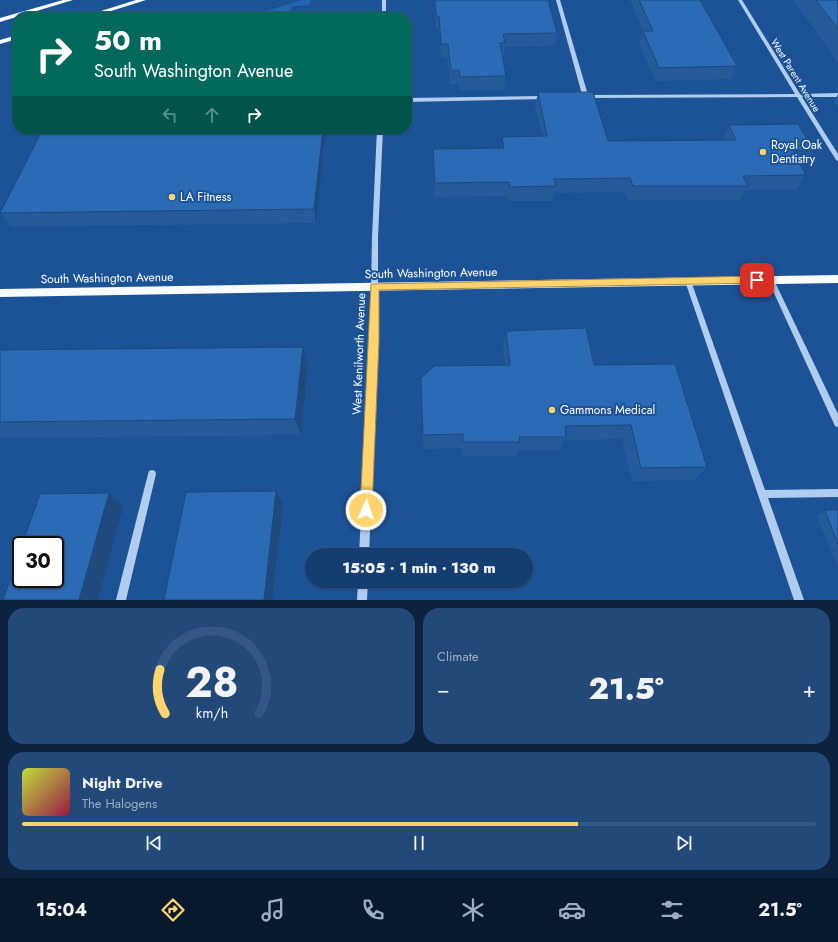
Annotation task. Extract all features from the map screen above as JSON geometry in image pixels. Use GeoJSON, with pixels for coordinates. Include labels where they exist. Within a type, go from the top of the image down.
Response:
{"type":"FeatureCollection","features":[{"type":"Feature","properties":{"kind":"main road"},"geometry":{"type":"LineString","coordinates":[[28,12],[70,0]]}},
{"type":"Feature","properties":{"kind":"main road"},"geometry":{"type":"LineString","coordinates":[[102,12],[143,0]]}},
{"type":"Feature","properties":{"kind":"main road"},"geometry":{"type":"LineString","coordinates":[[0,20],[12,17]]}},
{"type":"Feature","properties":{"kind":"main road"},"geometry":{"type":"LineString","coordinates":[[0,42],[12,38]]}},
{"type":"Feature","properties":{"kind":"main road","name":"South Washington Avenue"},"geometry":{"type":"LineString","coordinates":[[0,292],[838,279]]}},
{"type":"Feature","properties":{"kind":"street"},"geometry":{"type":"LineString","coordinates":[[384,0],[384,12]]}},
{"type":"Feature","properties":{"kind":"street"},"geometry":{"type":"LineString","coordinates":[[558,0],[586,97]]}},
{"type":"Feature","properties":{"kind":"street","name":"West Parent Avenue"},"geometry":{"type":"LineString","coordinates":[[740,0],[838,159]]}},
{"type":"Feature","properties":{"kind":"street"},"geometry":{"type":"LineString","coordinates":[[578,98],[838,95]]}},
{"type":"Feature","properties":{"kind":"street"},"geometry":{"type":"LineString","coordinates":[[412,100],[554,98]]}},
{"type":"Feature","properties":{"kind":"street","name":"West Kenilworth Avenue"},"geometry":{"type":"LineString","coordinates":[[364,548],[374,341],[374,237],[380,134]]}},
{"type":"Feature","properties":{"kind":"street"},"geometry":{"type":"LineString","coordinates":[[771,280],[838,423]]}},
{"type":"Feature","properties":{"kind":"street"},"geometry":{"type":"LineString","coordinates":[[688,281],[799,600]]}},
{"type":"Feature","properties":{"kind":"street"},"geometry":{"type":"LineString","coordinates":[[121,600],[152,474]]}},
{"type":"Feature","properties":{"kind":"street"},"geometry":{"type":"LineString","coordinates":[[762,494],[838,493]]}},
{"type":"Feature","properties":{"kind":"street"},"geometry":{"type":"LineString","coordinates":[[362,600],[363,588]]}},
{"type":"Feature","properties":{"kind":"shaded area"},"geometry":{"type":"Polygon","coordinates":[[[301,0],[311,0],[309,5],[292,6],[291,12],[264,12],[301,0]]]}},
{"type":"Feature","properties":{"kind":"building"},"geometry":{"type":"Polygon","coordinates":[[[435,0],[548,0],[557,33],[503,34],[505,43],[500,43],[506,76],[460,77],[459,70],[451,71],[448,44],[441,44],[439,16],[436,16],[435,0]]]}},
{"type":"Feature","properties":{"kind":"building"},"geometry":{"type":"Polygon","coordinates":[[[639,0],[700,0],[737,66],[659,68],[643,31],[653,31],[639,0]]]}},
{"type":"Feature","properties":{"kind":"building"},"geometry":{"type":"Polygon","coordinates":[[[816,0],[838,0],[838,29],[816,0]]]}},
{"type":"Feature","properties":{"kind":"building"},"geometry":{"type":"Polygon","coordinates":[[[538,92],[593,92],[608,141],[736,140],[729,125],[798,124],[814,151],[793,151],[806,175],[743,176],[748,186],[633,186],[630,178],[554,179],[556,186],[510,187],[509,182],[435,183],[433,149],[504,148],[502,137],[547,136],[538,92]]]}},
{"type":"Feature","properties":{"kind":"building","name":"LA Fitness"},"geometry":{"type":"Polygon","coordinates":[[[40,134],[322,134],[314,209],[0,213],[40,134]]]}},
{"type":"Feature","properties":{"kind":"building"},"geometry":{"type":"Polygon","coordinates":[[[586,328],[594,365],[675,364],[707,467],[641,468],[631,425],[565,426],[566,437],[519,437],[520,442],[463,442],[463,434],[423,435],[421,378],[434,366],[510,365],[506,331],[586,328]]]}},
{"type":"Feature","properties":{"kind":"building"},"geometry":{"type":"Polygon","coordinates":[[[303,347],[295,419],[0,422],[0,350],[303,347]]]}},
{"type":"Feature","properties":{"kind":"building"},"geometry":{"type":"Polygon","coordinates":[[[276,491],[264,600],[164,600],[186,492],[276,491]]]}},
{"type":"Feature","properties":{"kind":"building"},"geometry":{"type":"Polygon","coordinates":[[[109,493],[79,600],[3,600],[12,574],[12,588],[64,588],[64,536],[25,536],[40,494],[109,493]]]}},
{"type":"Feature","properties":{"kind":"building"},"geometry":{"type":"Polygon","coordinates":[[[825,510],[838,510],[838,545],[825,510]]]}},
{"type":"Feature","properties":{"kind":"place","name":"Royal Oak Dentistry"},"geometry":{"type":"Point","coordinates":[763,152]}},
{"type":"Feature","properties":{"kind":"place","name":"LA Fitness"},"geometry":{"type":"Point","coordinates":[172,197]}},
{"type":"Feature","properties":{"kind":"place","name":"Gammons Medical"},"geometry":{"type":"Point","coordinates":[552,410]}},
{"type":"Feature","properties":{"kind":"route"},"geometry":{"type":"LineString","coordinates":[[366,510],[374,341],[374,286],[757,280]]}}]}
